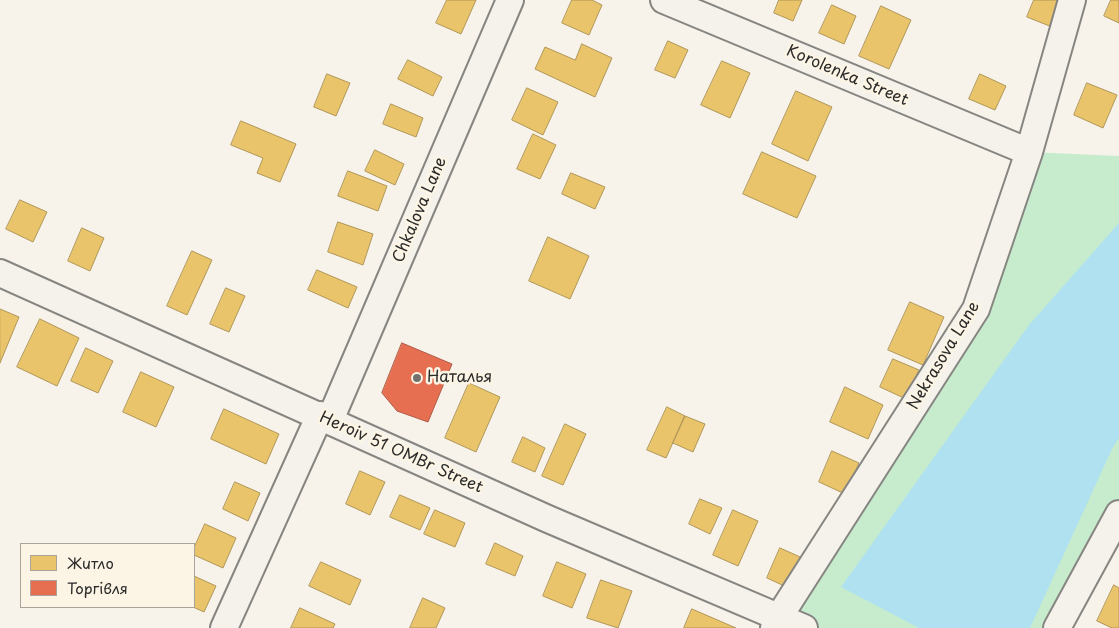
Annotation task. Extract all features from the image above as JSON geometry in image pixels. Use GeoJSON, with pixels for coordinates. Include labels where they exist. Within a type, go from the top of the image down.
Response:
{"type":"FeatureCollection","features":[{"type":"Feature","properties":{"kind":"street","name":"Chkalova Lane"},"geometry":{"type":"LineString","coordinates":[[224,628],[325,418],[510,0]]}},
{"type":"Feature","properties":{"kind":"street","name":"Korolenka Street"},"geometry":{"type":"LineString","coordinates":[[664,0],[1029,152]]}},
{"type":"Feature","properties":{"kind":"street","name":"Nekrasova Lane"},"geometry":{"type":"LineString","coordinates":[[776,622],[976,309],[1029,152],[1072,0]]}},
{"type":"Feature","properties":{"kind":"street","name":"Heroiv 51 OMBr Street"},"geometry":{"type":"LineString","coordinates":[[0,273],[776,622],[804,628]]}},
{"type":"Feature","properties":{"kind":"street"},"geometry":{"type":"LineString","coordinates":[[1057,628],[1119,514]]}},
{"type":"Feature","properties":{"kind":"green space"},"geometry":{"type":"Polygon","coordinates":[[[1029,152],[1119,156],[1119,514],[1058,628],[776,628],[976,309],[1029,152]]]}},
{"type":"Feature","properties":{"kind":"water"},"geometry":{"type":"Polygon","coordinates":[[[1119,223],[1119,438],[1112,449],[1030,628],[919,628],[841,587],[1029,325],[1119,223]]]}},
{"type":"Feature","properties":{"kind":"building: Житло"},"geometry":{"type":"Polygon","coordinates":[[[447,0],[476,0],[461,34],[436,23],[447,0]]]}},
{"type":"Feature","properties":{"kind":"building: Житло"},"geometry":{"type":"Polygon","coordinates":[[[572,0],[592,0],[602,5],[589,35],[562,23],[572,0]]]}},
{"type":"Feature","properties":{"kind":"building: Житло"},"geometry":{"type":"Polygon","coordinates":[[[779,0],[802,0],[793,21],[774,13],[779,0]]]}},
{"type":"Feature","properties":{"kind":"building: Житло"},"geometry":{"type":"Polygon","coordinates":[[[1034,0],[1056,0],[1062,3],[1052,27],[1027,17],[1034,0]]]}},
{"type":"Feature","properties":{"kind":"building: Житло"},"geometry":{"type":"Polygon","coordinates":[[[1111,0],[1119,0],[1119,23],[1104,16],[1111,0]]]}},
{"type":"Feature","properties":{"kind":"building: Житло"},"geometry":{"type":"Polygon","coordinates":[[[832,5],[856,16],[844,44],[819,33],[832,5]]]}},
{"type":"Feature","properties":{"kind":"building: Житло"},"geometry":{"type":"Polygon","coordinates":[[[881,6],[911,20],[889,69],[859,56],[881,6]]]}},
{"type":"Feature","properties":{"kind":"building: Житло"},"geometry":{"type":"Polygon","coordinates":[[[668,41],[688,50],[675,78],[655,70],[668,41]]]}},
{"type":"Feature","properties":{"kind":"building: Житло"},"geometry":{"type":"Polygon","coordinates":[[[582,44],[612,58],[595,97],[535,69],[545,47],[575,60],[582,44]]]}},
{"type":"Feature","properties":{"kind":"building: Житло"},"geometry":{"type":"Polygon","coordinates":[[[408,60],[442,77],[433,96],[398,79],[408,60]]]}},
{"type":"Feature","properties":{"kind":"building: Житло"},"geometry":{"type":"Polygon","coordinates":[[[722,61],[750,73],[730,118],[701,105],[722,61]]]}},
{"type":"Feature","properties":{"kind":"building: Житло"},"geometry":{"type":"Polygon","coordinates":[[[327,74],[350,83],[336,116],[314,107],[327,74]]]}},
{"type":"Feature","properties":{"kind":"building: Житло"},"geometry":{"type":"Polygon","coordinates":[[[980,74],[1006,86],[995,110],[969,99],[980,74]]]}},
{"type":"Feature","properties":{"kind":"building: Житло"},"geometry":{"type":"Polygon","coordinates":[[[1087,83],[1117,95],[1103,128],[1074,115],[1087,83]]]}},
{"type":"Feature","properties":{"kind":"building: Житло"},"geometry":{"type":"Polygon","coordinates":[[[527,88],[558,102],[543,135],[512,120],[527,88]]]}},
{"type":"Feature","properties":{"kind":"building: Житло"},"geometry":{"type":"Polygon","coordinates":[[[796,91],[832,107],[808,161],[772,144],[796,91]]]}},
{"type":"Feature","properties":{"kind":"building: Житло"},"geometry":{"type":"Polygon","coordinates":[[[391,104],[423,118],[416,137],[383,124],[391,104]]]}},
{"type":"Feature","properties":{"kind":"building: Житло"},"geometry":{"type":"Polygon","coordinates":[[[241,121],[296,144],[280,182],[257,173],[263,158],[231,145],[241,121]]]}},
{"type":"Feature","properties":{"kind":"building: Житло"},"geometry":{"type":"Polygon","coordinates":[[[533,134],[556,145],[540,179],[517,169],[533,134]]]}},
{"type":"Feature","properties":{"kind":"building: Житло"},"geometry":{"type":"Polygon","coordinates":[[[375,150],[404,164],[395,185],[365,171],[375,150]]]}},
{"type":"Feature","properties":{"kind":"building: Житло"},"geometry":{"type":"Polygon","coordinates":[[[762,152],[816,176],[797,218],[743,194],[762,152]]]}},
{"type":"Feature","properties":{"kind":"building: Житло"},"geometry":{"type":"Polygon","coordinates":[[[348,171],[387,186],[378,211],[338,196],[348,171]]]}},
{"type":"Feature","properties":{"kind":"building: Житло"},"geometry":{"type":"Polygon","coordinates":[[[571,173],[605,187],[595,209],[562,194],[571,173]]]}},
{"type":"Feature","properties":{"kind":"building: Житло"},"geometry":{"type":"Polygon","coordinates":[[[20,200],[47,212],[33,242],[6,229],[20,200]]]}},
{"type":"Feature","properties":{"kind":"building: Житло"},"geometry":{"type":"Polygon","coordinates":[[[338,222],[373,234],[363,265],[328,252],[338,222]]]}},
{"type":"Feature","properties":{"kind":"building: Житло"},"geometry":{"type":"Polygon","coordinates":[[[82,228],[104,238],[90,271],[68,261],[82,228]]]}},
{"type":"Feature","properties":{"kind":"building: Житло"},"geometry":{"type":"Polygon","coordinates":[[[548,237],[589,256],[570,299],[529,281],[548,237]]]}},
{"type":"Feature","properties":{"kind":"building: Житло"},"geometry":{"type":"Polygon","coordinates":[[[192,251],[212,260],[187,315],[167,306],[192,251]]]}},
{"type":"Feature","properties":{"kind":"building: Житло"},"geometry":{"type":"Polygon","coordinates":[[[317,270],[357,287],[348,308],[308,290],[317,270]]]}},
{"type":"Feature","properties":{"kind":"building: Житло"},"geometry":{"type":"Polygon","coordinates":[[[226,288],[245,296],[229,332],[210,324],[226,288]]]}},
{"type":"Feature","properties":{"kind":"building: Житло"},"geometry":{"type":"Polygon","coordinates":[[[910,302],[944,317],[923,365],[888,350],[910,302]]]}},
{"type":"Feature","properties":{"kind":"building: Житло"},"geometry":{"type":"Polygon","coordinates":[[[0,309],[19,317],[0,363],[0,309]]]}},
{"type":"Feature","properties":{"kind":"building: Житло"},"geometry":{"type":"Polygon","coordinates":[[[40,319],[79,338],[57,386],[17,367],[40,319]]]}},
{"type":"Feature","properties":{"kind":"building: Житло"},"geometry":{"type":"Polygon","coordinates":[[[86,348],[113,361],[98,393],[71,381],[86,348]]]}},
{"type":"Feature","properties":{"kind":"building: Житло"},"geometry":{"type":"Polygon","coordinates":[[[893,359],[919,370],[906,399],[880,387],[893,359]]]}},
{"type":"Feature","properties":{"kind":"building: Житло"},"geometry":{"type":"Polygon","coordinates":[[[141,372],[174,387],[156,427],[123,412],[141,372]]]}},
{"type":"Feature","properties":{"kind":"building: Житло"},"geometry":{"type":"Polygon","coordinates":[[[469,383],[500,397],[476,452],[445,438],[469,383]]]}},
{"type":"Feature","properties":{"kind":"building: Житло"},"geometry":{"type":"Polygon","coordinates":[[[845,387],[883,405],[868,439],[830,422],[845,387]]]}},
{"type":"Feature","properties":{"kind":"building: Житло"},"geometry":{"type":"Polygon","coordinates":[[[667,407],[685,416],[666,458],[647,450],[667,407]]]}},
{"type":"Feature","properties":{"kind":"building: Житло"},"geometry":{"type":"Polygon","coordinates":[[[224,409],[279,434],[266,464],[211,439],[224,409]]]}},
{"type":"Feature","properties":{"kind":"building: Житло"},"geometry":{"type":"Polygon","coordinates":[[[685,416],[705,424],[693,452],[673,443],[685,416]]]}},
{"type":"Feature","properties":{"kind":"building: Житло"},"geometry":{"type":"Polygon","coordinates":[[[565,424],[586,434],[563,485],[542,476],[565,424]]]}},
{"type":"Feature","properties":{"kind":"building: Житло"},"geometry":{"type":"Polygon","coordinates":[[[523,437],[545,448],[535,472],[512,462],[523,437]]]}},
{"type":"Feature","properties":{"kind":"building: Житло"},"geometry":{"type":"Polygon","coordinates":[[[832,451],[859,463],[845,494],[819,482],[832,451]]]}},
{"type":"Feature","properties":{"kind":"building: Житло"},"geometry":{"type":"Polygon","coordinates":[[[360,471],[385,482],[370,515],[346,504],[360,471]]]}},
{"type":"Feature","properties":{"kind":"building: Житло"},"geometry":{"type":"Polygon","coordinates":[[[235,482],[260,493],[248,521],[223,509],[235,482]]]}},
{"type":"Feature","properties":{"kind":"building: Житло"},"geometry":{"type":"Polygon","coordinates":[[[400,495],[430,508],[420,530],[390,517],[400,495]]]}},
{"type":"Feature","properties":{"kind":"building: Житло"},"geometry":{"type":"Polygon","coordinates":[[[700,499],[722,508],[710,534],[689,524],[700,499]]]}},
{"type":"Feature","properties":{"kind":"building: Житло"},"geometry":{"type":"Polygon","coordinates":[[[435,510],[465,523],[455,547],[424,534],[435,510]]]}},
{"type":"Feature","properties":{"kind":"building: Житло"},"geometry":{"type":"Polygon","coordinates":[[[733,510],[758,521],[738,566],[713,555],[733,510]]]}},
{"type":"Feature","properties":{"kind":"building: Житло"},"geometry":{"type":"Polygon","coordinates":[[[205,524],[236,538],[223,568],[195,555],[195,546],[205,524]]]}},
{"type":"Feature","properties":{"kind":"building: Житло"},"geometry":{"type":"Polygon","coordinates":[[[495,543],[523,556],[515,576],[486,564],[495,543]]]}},
{"type":"Feature","properties":{"kind":"building: Житло"},"geometry":{"type":"Polygon","coordinates":[[[780,548],[807,560],[793,590],[767,578],[780,548]]]}},
{"type":"Feature","properties":{"kind":"building: Житло"},"geometry":{"type":"Polygon","coordinates":[[[321,562],[361,580],[350,605],[309,586],[321,562]]]}},
{"type":"Feature","properties":{"kind":"building: Житло"},"geometry":{"type":"Polygon","coordinates":[[[557,562],[586,574],[572,608],[543,596],[557,562]]]}},
{"type":"Feature","properties":{"kind":"building: Житло"},"geometry":{"type":"Polygon","coordinates":[[[195,576],[216,586],[204,612],[195,608],[195,576]]]}},
{"type":"Feature","properties":{"kind":"building: Житло"},"geometry":{"type":"Polygon","coordinates":[[[601,580],[632,591],[618,628],[587,618],[601,580]]]}},
{"type":"Feature","properties":{"kind":"building: Житло"},"geometry":{"type":"Polygon","coordinates":[[[1114,585],[1119,588],[1119,628],[1112,628],[1097,621],[1114,585]]]}},
{"type":"Feature","properties":{"kind":"building: Житло"},"geometry":{"type":"Polygon","coordinates":[[[423,598],[445,608],[436,628],[410,628],[423,598]]]}},
{"type":"Feature","properties":{"kind":"building: Житло"},"geometry":{"type":"Polygon","coordinates":[[[300,608],[335,624],[333,628],[291,628],[300,608]]]}},
{"type":"Feature","properties":{"kind":"building: Житло"},"geometry":{"type":"Polygon","coordinates":[[[692,609],[736,628],[684,628],[692,609]]]}},
{"type":"Feature","properties":{"kind":"building: Торгівля","name":"Наталья"},"geometry":{"type":"Polygon","coordinates":[[[402,343],[452,364],[428,422],[397,411],[382,393],[402,343]]]}},
{"type":"Feature","properties":{"kind":"place","name":"Наталья"},"geometry":{"type":"Point","coordinates":[417,378]}}]}
